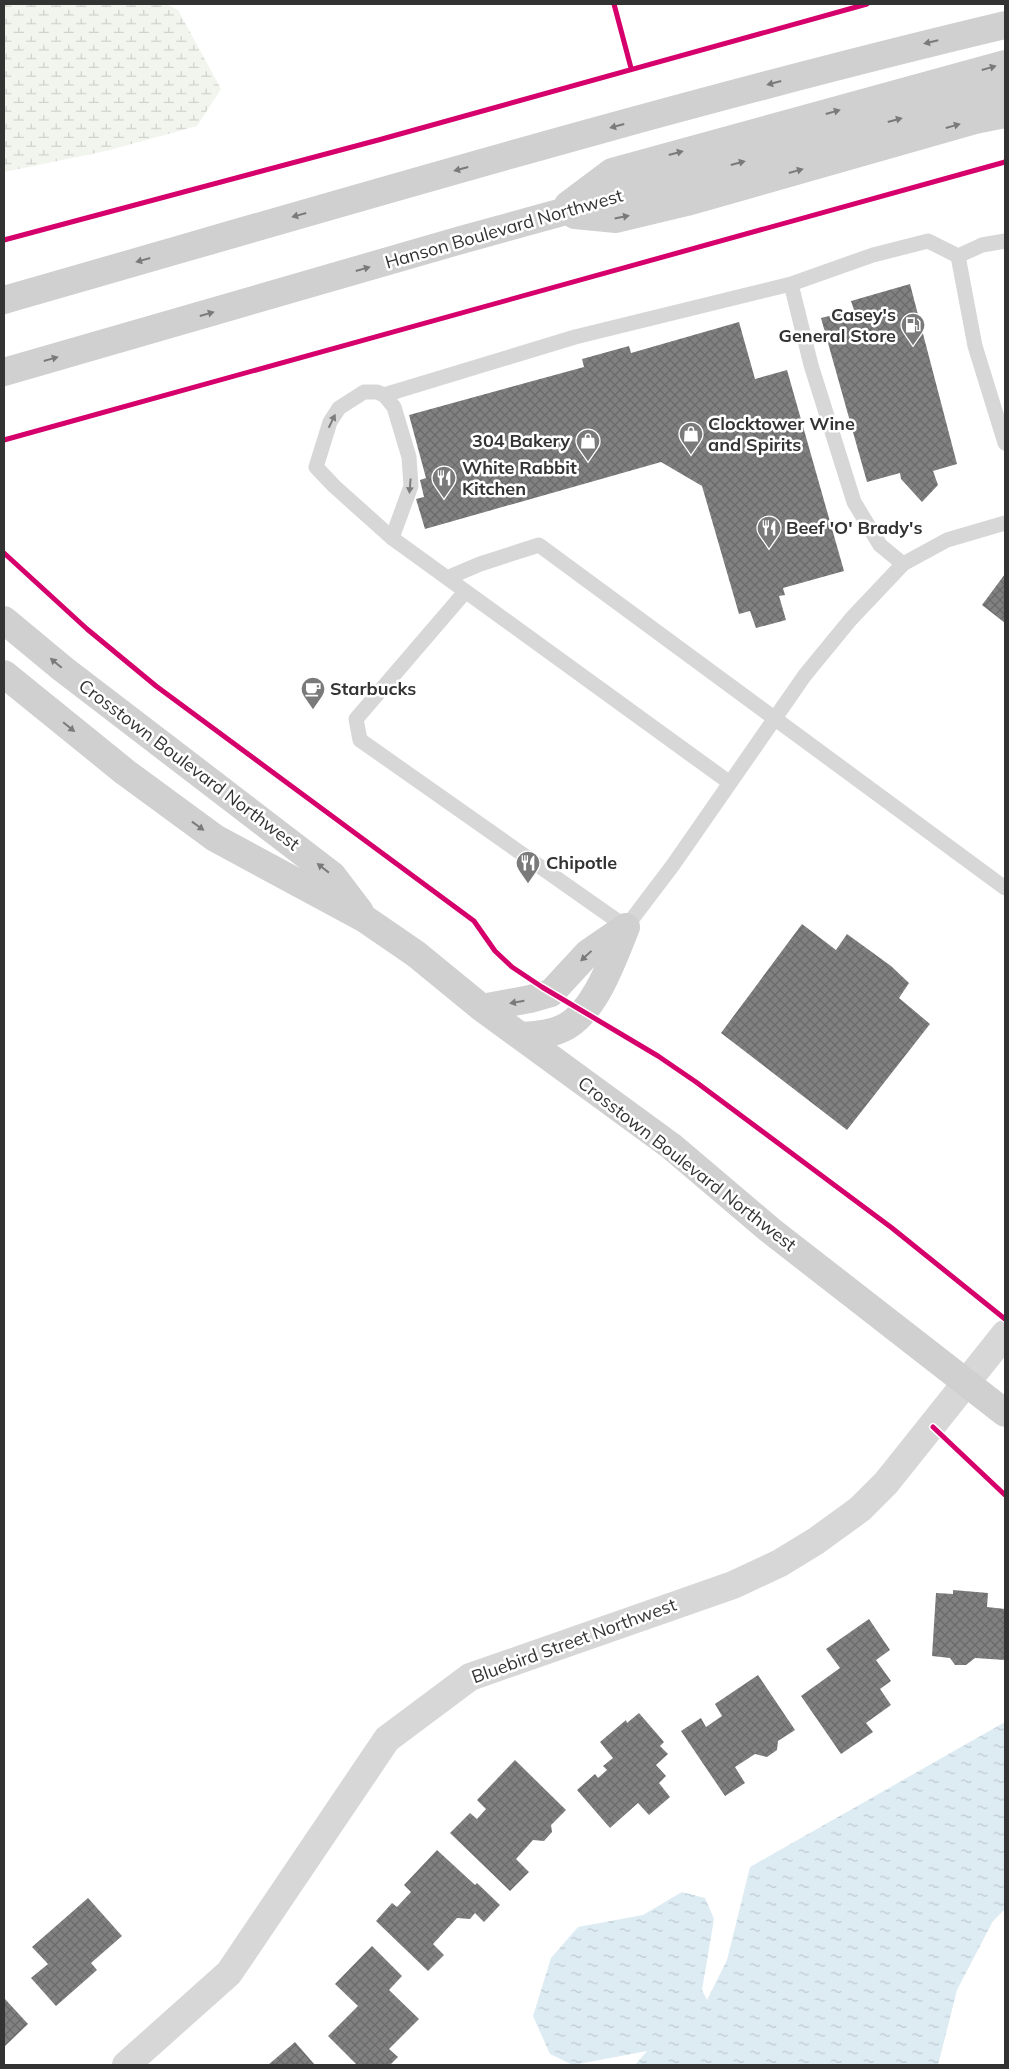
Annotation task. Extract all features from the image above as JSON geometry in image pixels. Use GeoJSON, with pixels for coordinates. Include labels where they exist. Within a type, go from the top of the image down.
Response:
{"type":"FeatureCollection","features":[{"type":"Feature","properties":{"kind":"main road"},"geometry":{"type":"LineString","coordinates":[[979,31],[1005,8]]}},
{"type":"Feature","properties":{"kind":"main road"},"geometry":{"type":"LineString","coordinates":[[4,300],[346,201],[873,56],[1005,24]]}},
{"type":"Feature","properties":{"kind":"main road"},"geometry":{"type":"LineString","coordinates":[[556,214],[612,172],[1005,64]]}},
{"type":"Feature","properties":{"kind":"main road","name":"Hanson Boulevard Northwest"},"geometry":{"type":"LineString","coordinates":[[4,372],[556,214],[1005,90]]}},
{"type":"Feature","properties":{"kind":"main road"},"geometry":{"type":"LineString","coordinates":[[556,214],[616,218],[687,202],[975,120],[1005,114]]}},
{"type":"Feature","properties":{"kind":"main road","name":"Crosstown Boulevard Northwest"},"geometry":{"type":"LineString","coordinates":[[4,620],[63,669],[332,875],[365,919]]}},
{"type":"Feature","properties":{"kind":"main road","name":"Crosstown Boulevard Northwest"},"geometry":{"type":"LineString","coordinates":[[4,674],[125,772],[215,838],[365,919],[416,954],[482,1008],[671,1146],[770,1230],[1005,1413]]}},
{"type":"Feature","properties":{"kind":"main road"},"geometry":{"type":"LineString","coordinates":[[482,1008],[530,1000],[551,993],[588,952],[626,927]]}},
{"type":"Feature","properties":{"kind":"main road"},"geometry":{"type":"LineString","coordinates":[[522,1036],[548,1034],[567,1026],[584,1012],[612,963],[626,927]]}},
{"type":"Feature","properties":{"kind":"street","name":"Bluebird Street Northwest"},"geometry":{"type":"LineString","coordinates":[[126,2065],[230,1973],[387,1739],[470,1677],[733,1585],[780,1563],[809,1545],[870,1500],[921,1442],[1005,1334]]}},
{"type":"Feature","properties":{"kind":"lane"},"geometry":{"type":"LineString","coordinates":[[958,256],[982,245],[1005,240]]}},
{"type":"Feature","properties":{"kind":"lane"},"geometry":{"type":"LineString","coordinates":[[384,395],[575,337],[791,284],[874,255],[928,241],[958,256]]}},
{"type":"Feature","properties":{"kind":"lane"},"geometry":{"type":"LineString","coordinates":[[958,256],[976,346],[1005,443]]}},
{"type":"Feature","properties":{"kind":"lane"},"geometry":{"type":"LineString","coordinates":[[791,284],[811,365],[854,502],[880,545],[903,564]]}},
{"type":"Feature","properties":{"kind":"lane"},"geometry":{"type":"LineString","coordinates":[[392,538],[411,486],[409,457],[394,407],[384,395],[377,392],[364,392],[339,408],[330,422],[316,467],[334,486],[392,538],[730,783]]}},
{"type":"Feature","properties":{"kind":"lane"},"geometry":{"type":"LineString","coordinates":[[465,592],[356,719],[360,740],[626,927],[673,865],[805,674],[851,619],[903,564],[947,540],[1005,523]]}},
{"type":"Feature","properties":{"kind":"lane"},"geometry":{"type":"LineString","coordinates":[[447,578],[480,564],[539,545],[1005,888]]}},
{"type":"Feature","properties":{"kind":"green space"},"geometry":{"type":"Polygon","coordinates":[[[4,4],[166,4],[178,10],[221,89],[197,126],[106,151],[4,172],[4,4]]]}},
{"type":"Feature","properties":{"kind":"water"},"geometry":{"type":"Polygon","coordinates":[[[1005,1722],[1005,1909],[993,1921],[957,1990],[938,2065],[635,2065],[647,2051],[573,2065],[550,2054],[533,2016],[551,1958],[578,1927],[643,1915],[682,1892],[705,1898],[714,1919],[702,1990],[707,2000],[727,1960],[750,1867],[1005,1722]]]}},
{"type":"Feature","properties":{"kind":"building"},"geometry":{"type":"Polygon","coordinates":[[[910,284],[957,464],[933,471],[938,485],[922,502],[901,479],[900,473],[867,482],[821,318],[854,310],[851,301],[910,284]]]}},
{"type":"Feature","properties":{"kind":"building"},"geometry":{"type":"Polygon","coordinates":[[[739,322],[755,379],[787,370],[844,571],[783,588],[785,595],[779,596],[786,620],[756,628],[750,611],[739,614],[702,486],[661,462],[425,529],[416,499],[424,497],[420,480],[426,478],[409,415],[584,367],[582,359],[629,346],[631,353],[739,322]]]}},
{"type":"Feature","properties":{"kind":"building"},"geometry":{"type":"Polygon","coordinates":[[[1005,574],[1005,623],[982,605],[1005,574]]]}},
{"type":"Feature","properties":{"kind":"building"},"geometry":{"type":"Polygon","coordinates":[[[802,924],[836,950],[847,934],[891,966],[909,983],[899,998],[930,1024],[847,1130],[721,1033],[802,924]]]}},
{"type":"Feature","properties":{"kind":"building"},"geometry":{"type":"Polygon","coordinates":[[[953,1590],[988,1593],[987,1607],[1005,1609],[1005,1660],[975,1658],[966,1665],[955,1665],[950,1658],[932,1656],[936,1593],[953,1594],[953,1590]]]}},
{"type":"Feature","properties":{"kind":"building"},"geometry":{"type":"Polygon","coordinates":[[[869,1619],[890,1650],[876,1660],[891,1681],[880,1689],[891,1705],[866,1723],[873,1732],[841,1754],[801,1696],[840,1668],[826,1649],[869,1619]]]}},
{"type":"Feature","properties":{"kind":"building"},"geometry":{"type":"Polygon","coordinates":[[[758,1675],[795,1730],[778,1741],[777,1750],[767,1757],[755,1754],[735,1767],[745,1783],[725,1796],[681,1731],[701,1718],[706,1727],[722,1716],[715,1704],[758,1675]]]}},
{"type":"Feature","properties":{"kind":"building"},"geometry":{"type":"Polygon","coordinates":[[[639,1713],[664,1742],[660,1746],[668,1754],[656,1765],[666,1776],[659,1783],[670,1797],[649,1815],[638,1803],[610,1828],[577,1790],[595,1774],[598,1778],[607,1770],[603,1766],[613,1758],[600,1742],[626,1720],[627,1723],[639,1713]]]}},
{"type":"Feature","properties":{"kind":"building"},"geometry":{"type":"Polygon","coordinates":[[[515,1760],[566,1810],[551,1825],[552,1832],[544,1841],[533,1840],[516,1859],[529,1872],[510,1891],[450,1833],[470,1813],[477,1819],[486,1809],[477,1800],[515,1760]]]}},
{"type":"Feature","properties":{"kind":"building"},"geometry":{"type":"Polygon","coordinates":[[[437,1850],[500,1905],[484,1922],[475,1913],[470,1919],[457,1918],[433,1944],[444,1955],[428,1971],[376,1921],[392,1903],[397,1907],[411,1892],[404,1885],[437,1850]]]}},
{"type":"Feature","properties":{"kind":"building"},"geometry":{"type":"Polygon","coordinates":[[[88,1898],[122,1936],[91,1963],[97,1970],[56,2006],[31,1978],[48,1964],[32,1947],[88,1898]]]}},
{"type":"Feature","properties":{"kind":"building"},"geometry":{"type":"Polygon","coordinates":[[[372,1946],[402,1976],[389,1990],[419,2019],[389,2049],[398,2057],[390,2065],[357,2065],[328,2036],[358,2006],[335,1984],[372,1946]]]}},
{"type":"Feature","properties":{"kind":"building"},"geometry":{"type":"Polygon","coordinates":[[[4,2000],[28,2024],[4,2047],[4,2000]]]}},
{"type":"Feature","properties":{"kind":"building"},"geometry":{"type":"Polygon","coordinates":[[[295,2042],[315,2065],[268,2065],[295,2042]]]}},
{"type":"Feature","properties":{"kind":"cycle path"},"geometry":{"type":"LineString","coordinates":[[614,4],[631,68]]}},
{"type":"Feature","properties":{"kind":"cycle path"},"geometry":{"type":"LineString","coordinates":[[4,240],[382,139],[867,4]]}},
{"type":"Feature","properties":{"kind":"cycle path"},"geometry":{"type":"LineString","coordinates":[[4,440],[1005,162]]}},
{"type":"Feature","properties":{"kind":"cycle path"},"geometry":{"type":"LineString","coordinates":[[4,553],[87,629],[156,686],[474,921],[495,951],[512,967],[658,1056],[696,1082],[892,1228],[1005,1319]]}},
{"type":"Feature","properties":{"kind":"cycle path"},"geometry":{"type":"LineString","coordinates":[[933,1427],[1005,1495]]}},
{"type":"Feature","properties":{"kind":"place","name":"Casey's General Store"},"geometry":{"type":"Point","coordinates":[913,346]}},
{"type":"Feature","properties":{"kind":"place","name":"Clocktower Wine and Spirits"},"geometry":{"type":"Point","coordinates":[691,455]}},
{"type":"Feature","properties":{"kind":"place","name":"304 Bakery"},"geometry":{"type":"Point","coordinates":[588,462]}},
{"type":"Feature","properties":{"kind":"place","name":"White Rabbit Kitchen"},"geometry":{"type":"Point","coordinates":[444,499]}},
{"type":"Feature","properties":{"kind":"place","name":"Beef 'O' Brady's"},"geometry":{"type":"Point","coordinates":[769,549]}},
{"type":"Feature","properties":{"kind":"place","name":"Starbucks"},"geometry":{"type":"Point","coordinates":[313,710]}},
{"type":"Feature","properties":{"kind":"place","name":"Chipotle"},"geometry":{"type":"Point","coordinates":[528,884]}}]}
